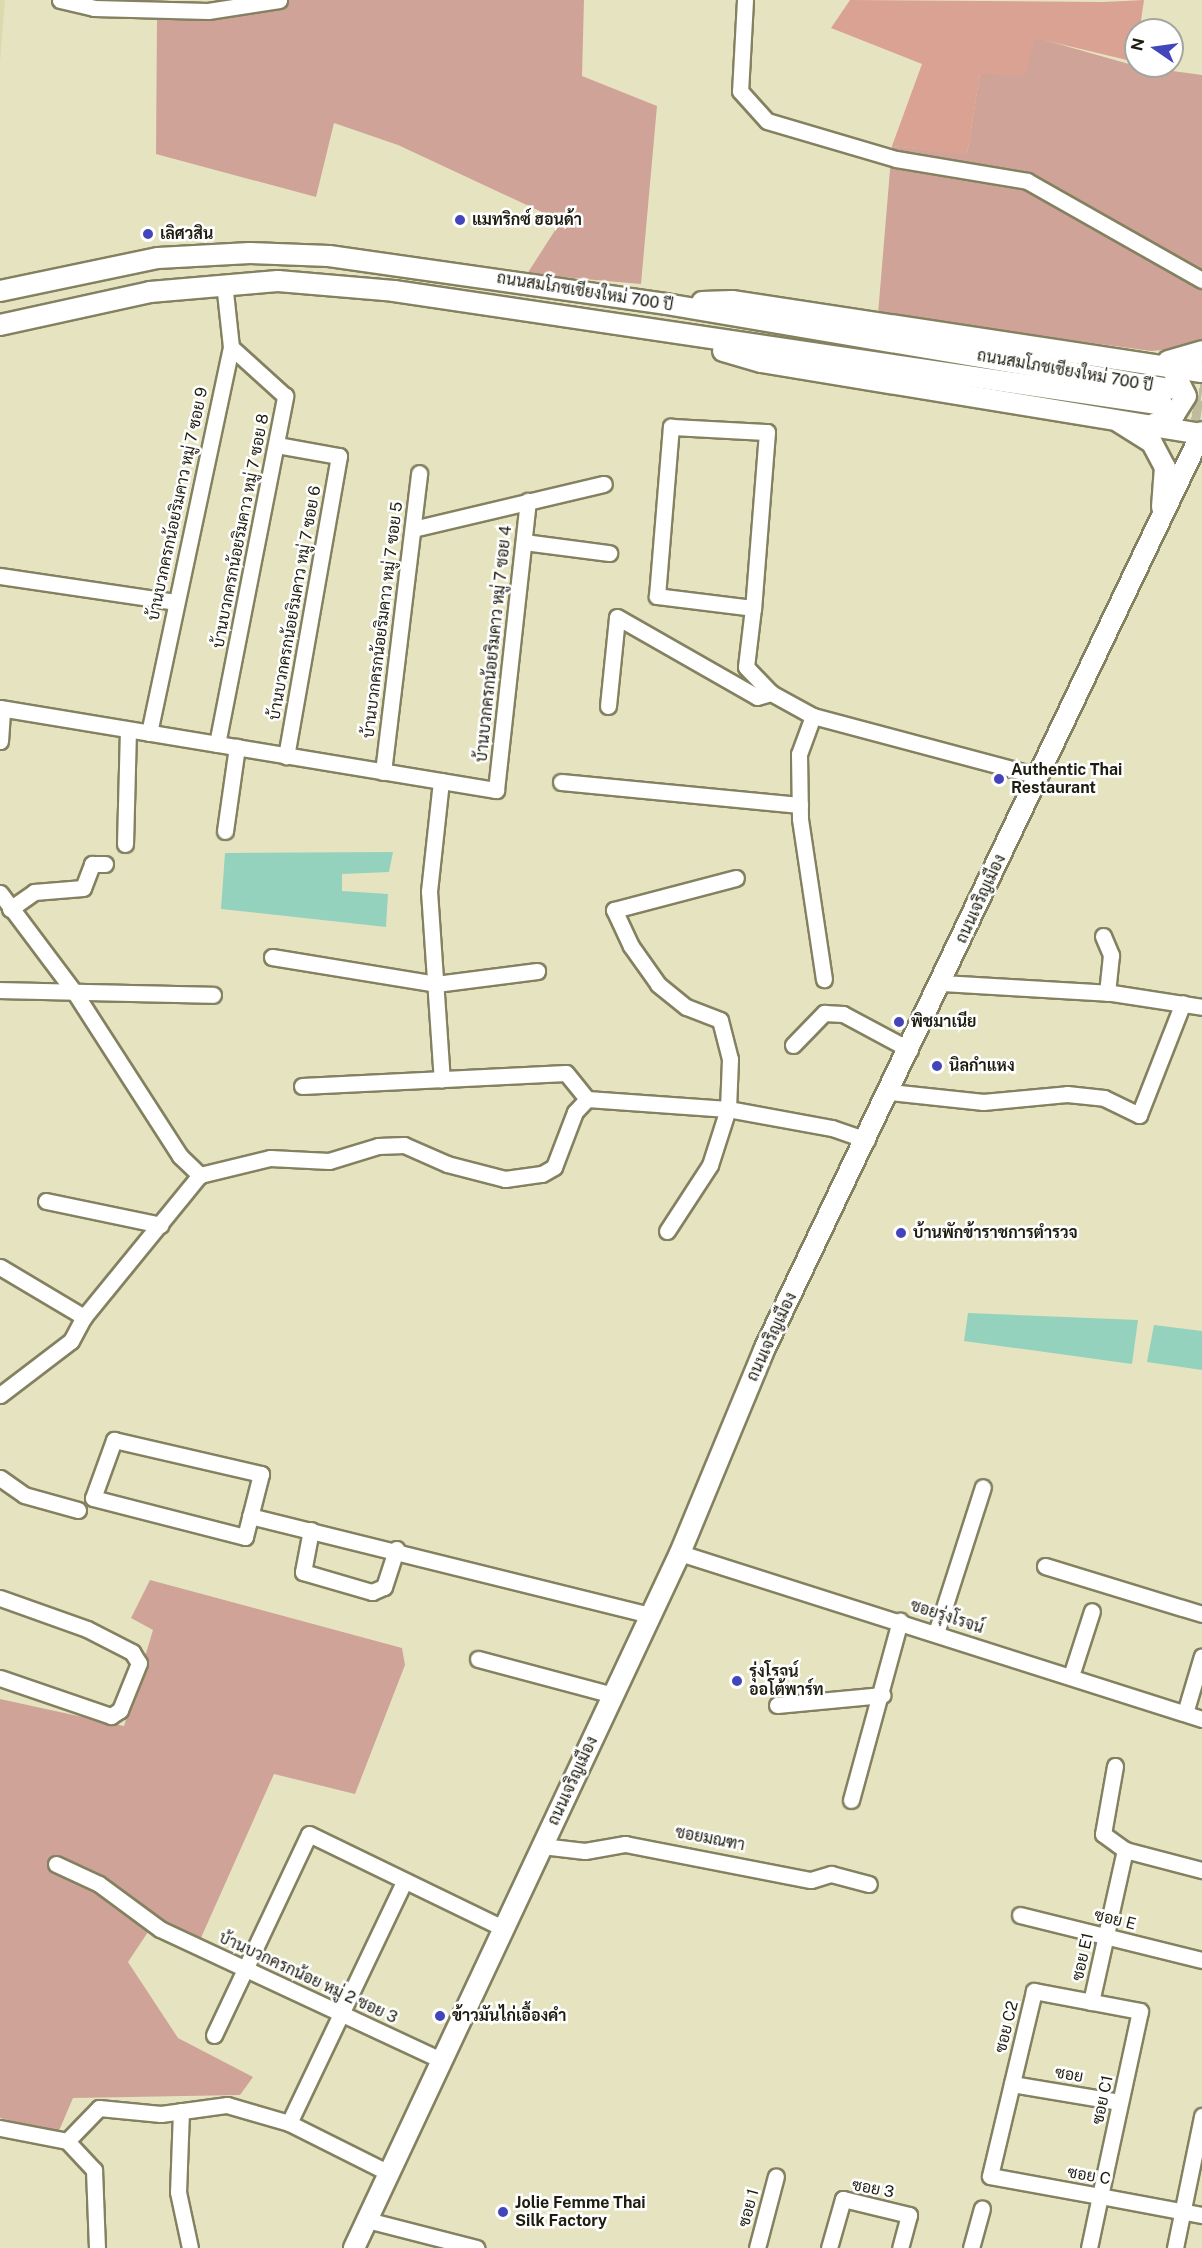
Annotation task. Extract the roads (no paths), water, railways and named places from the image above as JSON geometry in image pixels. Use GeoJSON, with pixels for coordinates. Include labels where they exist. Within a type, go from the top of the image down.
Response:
{"type":"FeatureCollection","features":[{"type":"Feature","properties":{"kind":"main road","name":"ถนนสมโภชเชียงใหม่ 700 ปี"},"geometry":{"type":"LineString","coordinates":[[0,291],[106,266],[250,253],[413,265],[666,304],[1166,397],[663,332],[394,291],[278,281],[224,283],[150,292],[0,326]]}},
{"type":"Feature","properties":{"kind":"main road"},"geometry":{"type":"LineString","coordinates":[[666,304],[732,300],[1202,372]]}},
{"type":"Feature","properties":{"kind":"main road"},"geometry":{"type":"LineString","coordinates":[[663,332],[761,362],[1202,433]]}},
{"type":"Feature","properties":{"kind":"main road"},"geometry":{"type":"LineString","coordinates":[[1138,364],[1190,358],[1202,351]]}},
{"type":"Feature","properties":{"kind":"main road"},"geometry":{"type":"LineString","coordinates":[[1154,424],[1174,416],[1185,396],[1171,367]]}},
{"type":"Feature","properties":{"kind":"main road"},"geometry":{"type":"LineString","coordinates":[[1116,420],[1152,443],[1165,468],[1161,518]]}},
{"type":"Feature","properties":{"kind":"main road","name":"ถนนเจริญเมือง"},"geometry":{"type":"LineString","coordinates":[[354,2248],[680,1553],[764,1350],[890,1092],[1202,433]]}},
{"type":"Feature","properties":{"kind":"main road"},"geometry":{"type":"LineString","coordinates":[[1161,518],[1202,469]]}},
{"type":"Feature","properties":{"kind":"street"},"geometry":{"type":"LineString","coordinates":[[60,0],[94,8],[207,11],[279,0]]}},
{"type":"Feature","properties":{"kind":"street"},"geometry":{"type":"LineString","coordinates":[[745,0],[740,91],[766,121],[896,159],[1027,181],[1202,280]]}},
{"type":"Feature","properties":{"kind":"street","name":"บ้านบวกครกน้อยริมคาว หมู่ 7 ซอย 9"},"geometry":{"type":"LineString","coordinates":[[149,733],[231,347],[224,283]]}},
{"type":"Feature","properties":{"kind":"street","name":"บ้านบวกครกน้อยริมคาว หมู่ 7 ซอย 8"},"geometry":{"type":"LineString","coordinates":[[216,744],[285,396],[231,347]]}},
{"type":"Feature","properties":{"kind":"street"},"geometry":{"type":"LineString","coordinates":[[753,608],[657,596],[671,427],[767,432],[753,608],[746,667],[771,693],[813,716],[1039,776]]}},
{"type":"Feature","properties":{"kind":"street","name":"บ้านบวกครกน้อยริมคาว หมู่ 7 ซอย 6"},"geometry":{"type":"LineString","coordinates":[[277,445],[339,456],[286,756]]}},
{"type":"Feature","properties":{"kind":"street","name":"บ้านบวกครกน้อยริมคาว หมู่ 7 ซอย 5"},"geometry":{"type":"LineString","coordinates":[[383,772],[419,473]]}},
{"type":"Feature","properties":{"kind":"street"},"geometry":{"type":"LineString","coordinates":[[413,529],[604,484]]}},
{"type":"Feature","properties":{"kind":"street","name":"บ้านบวกครกน้อยริมคาว หมู่ 7 ซอย 4"},"geometry":{"type":"LineString","coordinates":[[441,781],[496,790],[528,501]]}},
{"type":"Feature","properties":{"kind":"street"},"geometry":{"type":"LineString","coordinates":[[524,542],[609,553]]}},
{"type":"Feature","properties":{"kind":"street"},"geometry":{"type":"LineString","coordinates":[[0,576],[176,602]]}},
{"type":"Feature","properties":{"kind":"street"},"geometry":{"type":"LineString","coordinates":[[608,706],[617,617],[757,697],[771,693]]}},
{"type":"Feature","properties":{"kind":"street"},"geometry":{"type":"LineString","coordinates":[[0,741],[1,709],[441,781],[429,891],[442,1080]]}},
{"type":"Feature","properties":{"kind":"street"},"geometry":{"type":"LineString","coordinates":[[813,716],[800,754],[800,805],[824,979]]}},
{"type":"Feature","properties":{"kind":"street"},"geometry":{"type":"LineString","coordinates":[[125,844],[128,729]]}},
{"type":"Feature","properties":{"kind":"street"},"geometry":{"type":"LineString","coordinates":[[225,831],[237,747]]}},
{"type":"Feature","properties":{"kind":"street"},"geometry":{"type":"LineString","coordinates":[[561,782],[800,805]]}},
{"type":"Feature","properties":{"kind":"street"},"geometry":{"type":"LineString","coordinates":[[10,909],[34,892],[83,888],[92,864],[105,864]]}},
{"type":"Feature","properties":{"kind":"street"},"geometry":{"type":"LineString","coordinates":[[667,1232],[702,1182],[728,1109],[730,1059],[720,1020],[686,1007],[658,984],[631,946],[614,910],[736,878]]}},
{"type":"Feature","properties":{"kind":"street"},"geometry":{"type":"LineString","coordinates":[[0,893],[75,993],[180,1156],[200,1175]]}},
{"type":"Feature","properties":{"kind":"street"},"geometry":{"type":"LineString","coordinates":[[1103,936],[1112,955],[1107,993]]}},
{"type":"Feature","properties":{"kind":"street"},"geometry":{"type":"LineString","coordinates":[[272,957],[436,984],[537,971]]}},
{"type":"Feature","properties":{"kind":"street"},"geometry":{"type":"LineString","coordinates":[[942,983],[1107,993],[1202,1007]]}},
{"type":"Feature","properties":{"kind":"street"},"geometry":{"type":"LineString","coordinates":[[0,990],[213,995]]}},
{"type":"Feature","properties":{"kind":"street"},"geometry":{"type":"LineString","coordinates":[[890,1092],[983,1102],[1067,1094],[1104,1098],[1139,1115],[1183,1003]]}},
{"type":"Feature","properties":{"kind":"street"},"geometry":{"type":"LineString","coordinates":[[793,1045],[824,1013],[843,1014],[910,1050]]}},
{"type":"Feature","properties":{"kind":"street"},"geometry":{"type":"LineString","coordinates":[[302,1086],[566,1074],[587,1100],[728,1109],[831,1128],[867,1140]]}},
{"type":"Feature","properties":{"kind":"street"},"geometry":{"type":"LineString","coordinates":[[0,1395],[57,1357],[84,1317],[200,1175],[270,1158],[329,1161],[378,1146],[404,1145],[447,1164],[505,1179],[542,1174],[554,1167],[575,1112],[587,1100]]}},
{"type":"Feature","properties":{"kind":"street"},"geometry":{"type":"LineString","coordinates":[[46,1201],[161,1225]]}},
{"type":"Feature","properties":{"kind":"street"},"geometry":{"type":"LineString","coordinates":[[0,1267],[84,1317]]}},
{"type":"Feature","properties":{"kind":"street"},"geometry":{"type":"LineString","coordinates":[[114,1440],[261,1474],[250,1516],[245,1537],[93,1498],[114,1440]]}},
{"type":"Feature","properties":{"kind":"street"},"geometry":{"type":"LineString","coordinates":[[0,1478],[24,1495],[78,1510]]}},
{"type":"Feature","properties":{"kind":"street"},"geometry":{"type":"LineString","coordinates":[[936,1633],[983,1487]]}},
{"type":"Feature","properties":{"kind":"street"},"geometry":{"type":"LineString","coordinates":[[250,1516],[396,1549],[650,1615]]}},
{"type":"Feature","properties":{"kind":"street"},"geometry":{"type":"LineString","coordinates":[[311,1530],[302,1557],[303,1572],[372,1592],[384,1587],[396,1549]]}},
{"type":"Feature","properties":{"kind":"street","name":"ซอยรุ่งโรจน์"},"geometry":{"type":"LineString","coordinates":[[680,1553],[900,1621],[1202,1719]]}},
{"type":"Feature","properties":{"kind":"street"},"geometry":{"type":"LineString","coordinates":[[1045,1566],[1202,1614]]}},
{"type":"Feature","properties":{"kind":"street"},"geometry":{"type":"LineString","coordinates":[[0,1598],[87,1629],[135,1655],[139,1668],[120,1710],[103,1714],[0,1678]]}},
{"type":"Feature","properties":{"kind":"street"},"geometry":{"type":"LineString","coordinates":[[1071,1676],[1092,1611]]}},
{"type":"Feature","properties":{"kind":"street"},"geometry":{"type":"LineString","coordinates":[[851,1800],[883,1695],[882,1674],[900,1621]]}},
{"type":"Feature","properties":{"kind":"street"},"geometry":{"type":"LineString","coordinates":[[1185,1713],[1202,1656]]}},
{"type":"Feature","properties":{"kind":"street"},"geometry":{"type":"LineString","coordinates":[[478,1659],[613,1695]]}},
{"type":"Feature","properties":{"kind":"street"},"geometry":{"type":"LineString","coordinates":[[777,1705],[883,1695]]}},
{"type":"Feature","properties":{"kind":"street"},"geometry":{"type":"LineString","coordinates":[[1115,1766],[1103,1834],[1125,1850],[1202,1870]]}},
{"type":"Feature","properties":{"kind":"street"},"geometry":{"type":"LineString","coordinates":[[214,2035],[309,1834],[503,1928]]}},
{"type":"Feature","properties":{"kind":"street","name":"ซอยมณฑา"},"geometry":{"type":"LineString","coordinates":[[542,1846],[585,1851],[635,1845],[811,1880],[831,1874],[869,1884]]}},
{"type":"Feature","properties":{"kind":"street","name":"ซอย E1"},"geometry":{"type":"LineString","coordinates":[[1091,2002],[1125,1850]]}},
{"type":"Feature","properties":{"kind":"street","name":"บ้านบวกครกน้อย หมู่ 2 ซอย 3"},"geometry":{"type":"LineString","coordinates":[[56,1864],[99,1884],[160,1929],[441,2060]]}},
{"type":"Feature","properties":{"kind":"street"},"geometry":{"type":"LineString","coordinates":[[289,2123],[404,1882]]}},
{"type":"Feature","properties":{"kind":"street","name":"ซอย E"},"geometry":{"type":"LineString","coordinates":[[1020,1914],[1202,1960]]}},
{"type":"Feature","properties":{"kind":"street","name":"ซอย C2"},"geometry":{"type":"LineString","coordinates":[[990,2176],[1034,1991],[1140,2011]]}},
{"type":"Feature","properties":{"kind":"street","name":"ซอย C1"},"geometry":{"type":"LineString","coordinates":[[1089,2248],[1140,2011]]}},
{"type":"Feature","properties":{"kind":"street","name":"ซอย"},"geometry":{"type":"LineString","coordinates":[[1012,2084],[1120,2102]]}},
{"type":"Feature","properties":{"kind":"street"},"geometry":{"type":"LineString","coordinates":[[68,2141],[99,2108],[181,2111],[227,2104],[289,2123],[389,2173]]}},
{"type":"Feature","properties":{"kind":"street"},"geometry":{"type":"LineString","coordinates":[[181,2111],[178,2192],[190,2248]]}},
{"type":"Feature","properties":{"kind":"street"},"geometry":{"type":"LineString","coordinates":[[1175,2248],[1202,2116]]}},
{"type":"Feature","properties":{"kind":"street"},"geometry":{"type":"LineString","coordinates":[[0,2128],[68,2141],[94,2170],[97,2248]]}},
{"type":"Feature","properties":{"kind":"street","name":"ซอย 1"},"geometry":{"type":"LineString","coordinates":[[757,2248],[776,2176]]}},
{"type":"Feature","properties":{"kind":"street","name":"ซอย C"},"geometry":{"type":"LineString","coordinates":[[990,2176],[1202,2215]]}},
{"type":"Feature","properties":{"kind":"street","name":"ซอย 3"},"geometry":{"type":"LineString","coordinates":[[829,2248],[843,2199],[909,2215],[900,2248]]}},
{"type":"Feature","properties":{"kind":"street"},"geometry":{"type":"LineString","coordinates":[[971,2248],[982,2208]]}},
{"type":"Feature","properties":{"kind":"street"},"geometry":{"type":"LineString","coordinates":[[367,2220],[476,2248]]}},
{"type":"Feature","properties":{"kind":"water"},"geometry":{"type":"Polygon","coordinates":[[[393,852],[389,872],[342,874],[342,891],[388,894],[386,927],[221,909],[225,853],[393,852]]]}},
{"type":"Feature","properties":{"kind":"water"},"geometry":{"type":"Polygon","coordinates":[[[968,1313],[1138,1320],[1132,1364],[964,1341],[968,1313]]]}},
{"type":"Feature","properties":{"kind":"water"},"geometry":{"type":"Polygon","coordinates":[[[1154,1325],[1202,1331],[1202,1370],[1147,1362],[1154,1325]]]}},
{"type":"Feature","properties":{"kind":"tunnel"},"geometry":{"type":"LineString","coordinates":[[1169,389],[1202,394]]}},
{"type":"Feature","properties":{"kind":"tunnel"},"geometry":{"type":"LineString","coordinates":[[1163,405],[1202,411]]}},
{"type":"Feature","properties":{"kind":"place","name":"แมทริกซ์ ฮอนด้า"},"geometry":{"type":"Point","coordinates":[460,220]}},
{"type":"Feature","properties":{"kind":"place","name":"เลิศวสิน"},"geometry":{"type":"Point","coordinates":[148,234]}},
{"type":"Feature","properties":{"kind":"place","name":"Authentic Thai Restaurant"},"geometry":{"type":"Point","coordinates":[999,779]}},
{"type":"Feature","properties":{"kind":"place","name":"พิชมาเนีย"},"geometry":{"type":"Point","coordinates":[899,1022]}},
{"type":"Feature","properties":{"kind":"place","name":"นิลกําแหง"},"geometry":{"type":"Point","coordinates":[937,1066]}},
{"type":"Feature","properties":{"kind":"place","name":"บ้านพักข้าราชการตำรวจ"},"geometry":{"type":"Point","coordinates":[901,1233]}},
{"type":"Feature","properties":{"kind":"place","name":"รุ่งโรจน์ ออโต้พาร์ท"},"geometry":{"type":"Point","coordinates":[737,1681]}},
{"type":"Feature","properties":{"kind":"place","name":"ข้าวมันไก่เอื้องคํา"},"geometry":{"type":"Point","coordinates":[440,2016]}},
{"type":"Feature","properties":{"kind":"place","name":"Jolie Femme Thai Silk Factory"},"geometry":{"type":"Point","coordinates":[503,2212]}}]}
